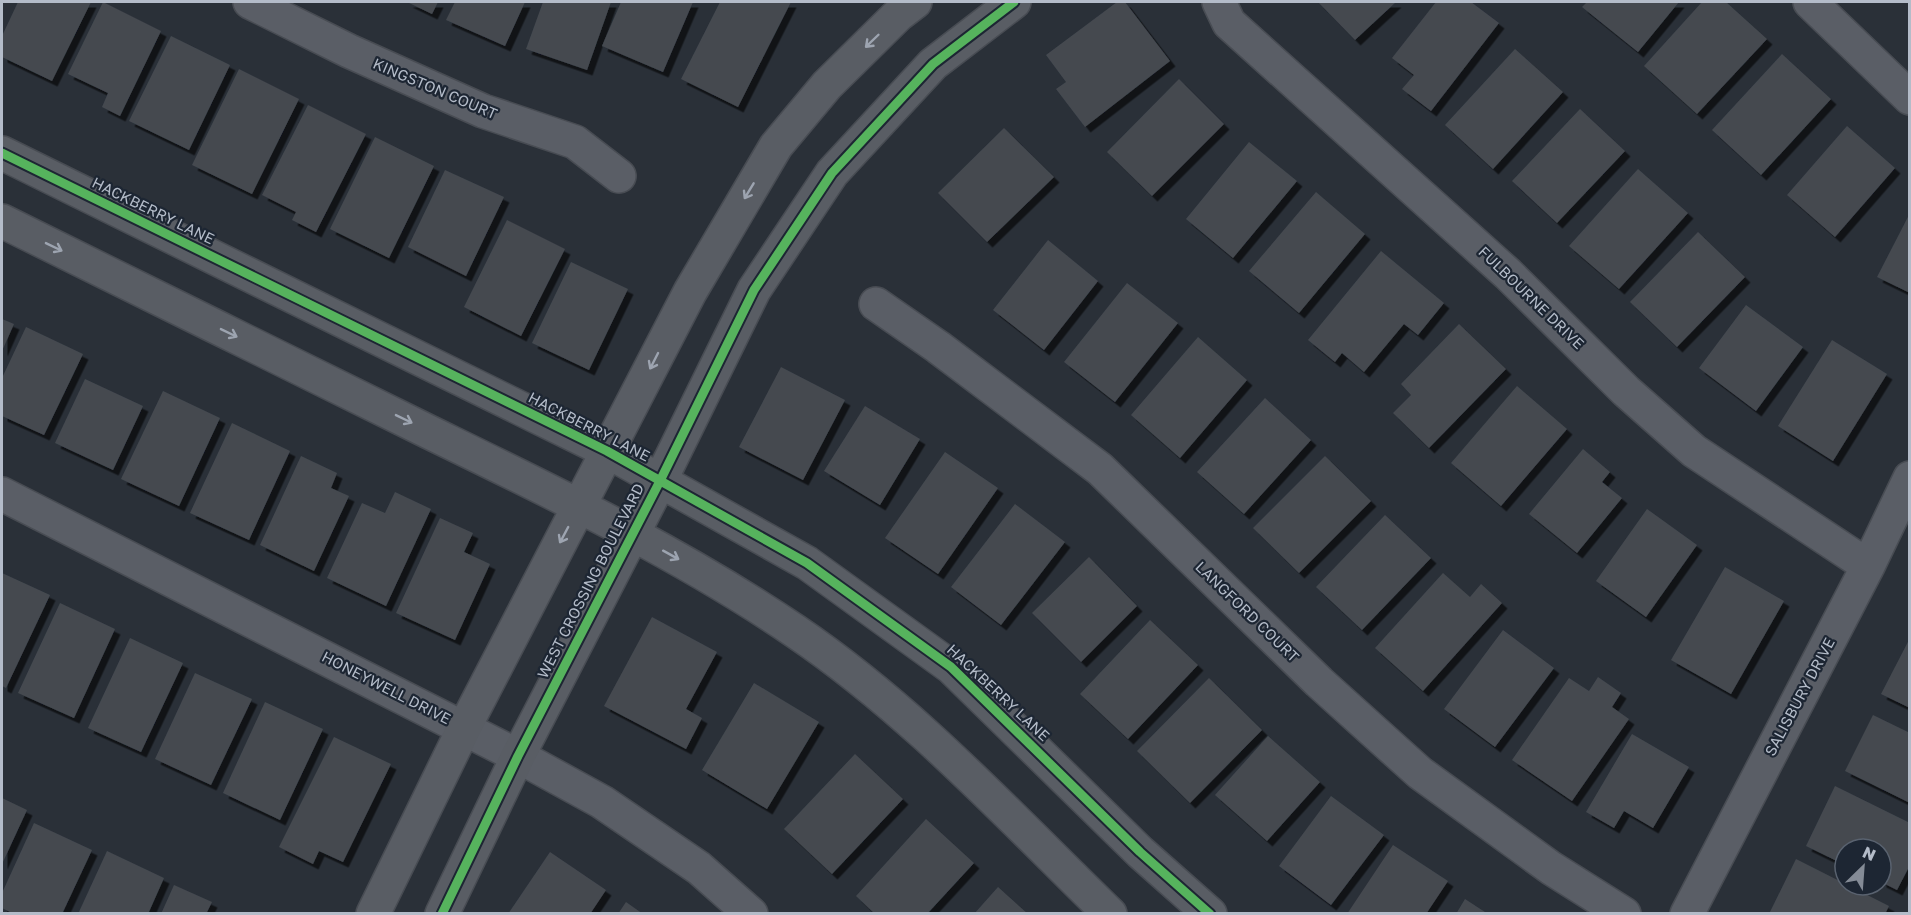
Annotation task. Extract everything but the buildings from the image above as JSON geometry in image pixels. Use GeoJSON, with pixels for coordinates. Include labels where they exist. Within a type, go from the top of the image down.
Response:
{"type":"FeatureCollection","features":[{"type":"Feature","properties":{"kind":"street","name":"KINGSTON COURT"},"geometry":{"type":"LineString","coordinates":[[250,2],[349,51],[483,111],[575,142],[619,176]]}},
{"type":"Feature","properties":{"kind":"street"},"geometry":{"type":"LineString","coordinates":[[373,914],[464,728],[690,292],[776,146],[826,85],[898,15],[915,2]]}},
{"type":"Feature","properties":{"kind":"street","name":"WEST CROSSING BOULEVARD"},"geometry":{"type":"LineString","coordinates":[[442,914],[518,756],[660,481],[754,290],[832,173],[933,64],[1014,2]]}},
{"type":"Feature","properties":{"kind":"street","name":"FULBOURNE DRIVE"},"geometry":{"type":"LineString","coordinates":[[1219,2],[1229,23],[1508,274],[1626,391],[1694,451],[1868,566]]}},
{"type":"Feature","properties":{"kind":"street"},"geometry":{"type":"LineString","coordinates":[[1810,2],[1910,98]]}},
{"type":"Feature","properties":{"kind":"street","name":"HACKBERRY LANE"},"geometry":{"type":"LineString","coordinates":[[2,153],[607,451],[807,563],[951,667],[1140,852],[1210,914]]}},
{"type":"Feature","properties":{"kind":"street"},"geometry":{"type":"LineString","coordinates":[[2,221],[580,506],[694,568],[796,631],[872,687],[955,763],[1110,914]]}},
{"type":"Feature","properties":{"kind":"street","name":"LANGFORD COURT"},"geometry":{"type":"LineString","coordinates":[[876,304],[938,347],[1100,470],[1319,682],[1420,773],[1551,868],[1624,914]]}},
{"type":"Feature","properties":{"kind":"street","name":"SALISBURY DRIVE"},"geometry":{"type":"LineString","coordinates":[[1687,914],[1868,566],[1910,478]]}},
{"type":"Feature","properties":{"kind":"street","name":"HONEYWELL DRIVE"},"geometry":{"type":"LineString","coordinates":[[2,494],[464,728],[602,802],[699,868],[751,914]]}},
{"type":"Feature","properties":{"kind":"cycle path"},"geometry":{"type":"LineString","coordinates":[[442,914],[518,756],[660,481],[754,290],[832,173],[933,64],[1014,2]]}},
{"type":"Feature","properties":{"kind":"cycle path"},"geometry":{"type":"LineString","coordinates":[[2,153],[607,451],[807,563],[951,667],[1140,852],[1210,914]]}}]}
